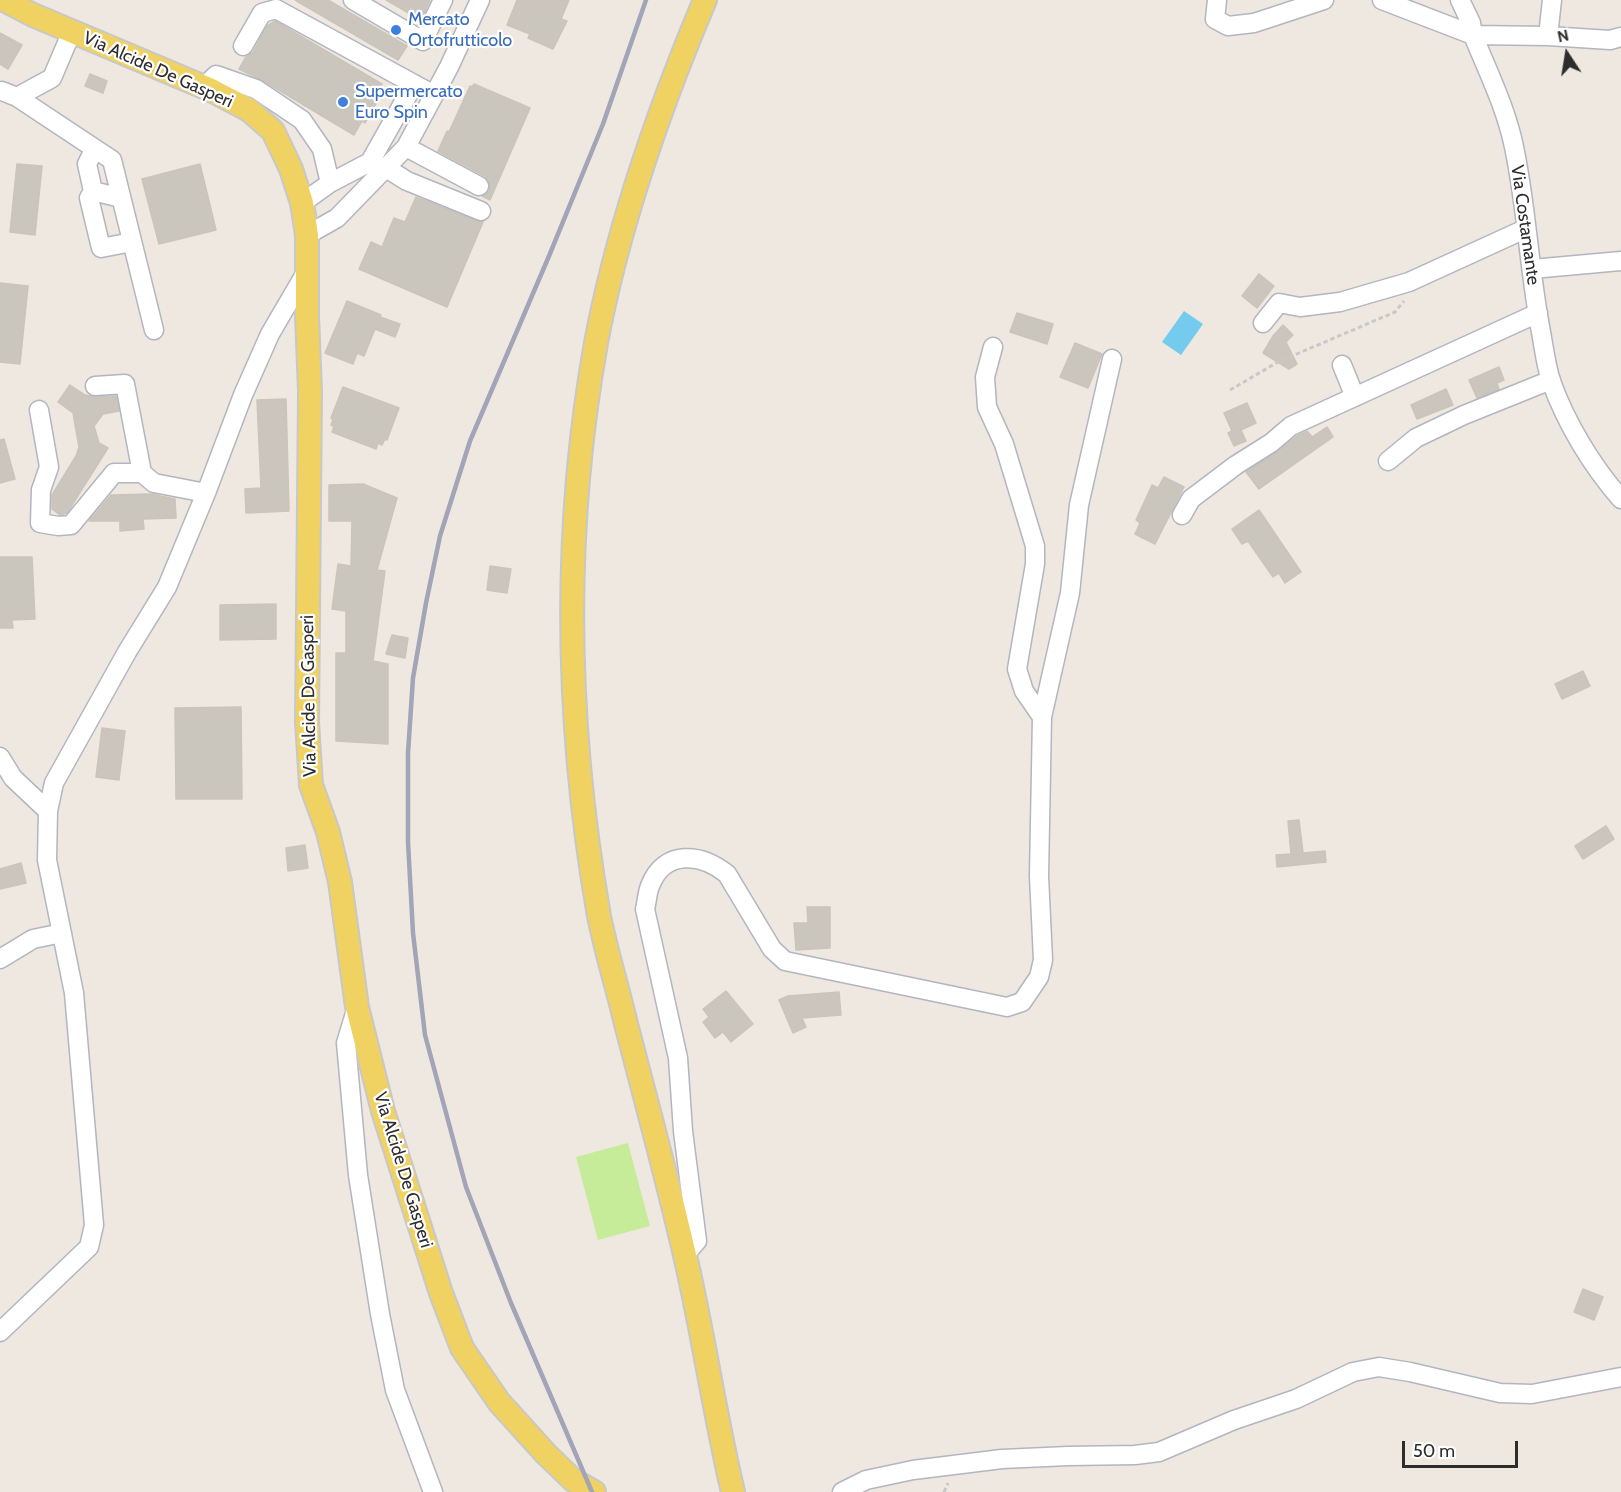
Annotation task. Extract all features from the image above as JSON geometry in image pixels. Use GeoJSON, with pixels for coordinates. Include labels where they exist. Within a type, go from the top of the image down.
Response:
{"type":"FeatureCollection","features":[{"type":"Feature","properties":{"kind":"main road","name":"Via Alcide De Gasperi"},"geometry":{"type":"LineString","coordinates":[[4,0],[204,87],[249,110],[273,131],[291,169],[302,203],[307,236],[310,391],[307,677],[311,785],[328,832],[340,882],[357,1007],[383,1111],[441,1293],[462,1348],[499,1402],[546,1454],[573,1480],[594,1492]]}},
{"type":"Feature","properties":{"kind":"main road"},"geometry":{"type":"LineString","coordinates":[[705,0],[647,149],[618,251],[597,340],[584,424],[575,524],[572,624],[575,726],[582,808],[600,921],[685,1255],[732,1487]]}},
{"type":"Feature","properties":{"kind":"street"},"geometry":{"type":"LineString","coordinates":[[353,0],[423,41],[443,0]]}},
{"type":"Feature","properties":{"kind":"street"},"geometry":{"type":"LineString","coordinates":[[307,236],[338,218],[405,147],[449,67],[480,0]]}},
{"type":"Feature","properties":{"kind":"street"},"geometry":{"type":"LineString","coordinates":[[1217,0],[1215,19],[1228,26],[1254,23],[1324,0]]}},
{"type":"Feature","properties":{"kind":"street"},"geometry":{"type":"LineString","coordinates":[[1382,0],[1473,36],[1548,36],[1610,40],[1621,38]]}},
{"type":"Feature","properties":{"kind":"street","name":"Via Costamante"},"geometry":{"type":"LineString","coordinates":[[1460,0],[1471,23],[1473,36],[1498,95],[1514,144],[1538,313],[1551,380],[1583,446],[1621,499]]}},
{"type":"Feature","properties":{"kind":"street"},"geometry":{"type":"LineString","coordinates":[[1548,36],[1552,0]]}},
{"type":"Feature","properties":{"kind":"street"},"geometry":{"type":"LineString","coordinates":[[243,46],[262,13],[276,9],[434,95]]}},
{"type":"Feature","properties":{"kind":"street"},"geometry":{"type":"LineString","coordinates":[[5,96],[52,78],[72,31]]}},
{"type":"Feature","properties":{"kind":"street"},"geometry":{"type":"LineString","coordinates":[[204,87],[216,75],[256,89],[302,120],[322,149],[330,183]]}},
{"type":"Feature","properties":{"kind":"street"},"geometry":{"type":"LineString","coordinates":[[302,203],[330,183],[370,162],[414,84]]}},
{"type":"Feature","properties":{"kind":"street"},"geometry":{"type":"LineString","coordinates":[[5,96],[112,160],[154,330]]}},
{"type":"Feature","properties":{"kind":"street"},"geometry":{"type":"LineString","coordinates":[[405,147],[479,186]]}},
{"type":"Feature","properties":{"kind":"street"},"geometry":{"type":"LineString","coordinates":[[94,150],[87,164],[93,191],[89,198],[101,248],[132,242]]}},
{"type":"Feature","properties":{"kind":"street"},"geometry":{"type":"LineString","coordinates":[[386,168],[407,180],[481,211]]}},
{"type":"Feature","properties":{"kind":"street"},"geometry":{"type":"LineString","coordinates":[[93,191],[121,198]]}},
{"type":"Feature","properties":{"kind":"street"},"geometry":{"type":"LineString","coordinates":[[1263,323],[1279,303],[1300,307],[1340,302],[1409,282],[1525,228]]}},
{"type":"Feature","properties":{"kind":"street"},"geometry":{"type":"LineString","coordinates":[[1532,269],[1621,261]]}},
{"type":"Feature","properties":{"kind":"street"},"geometry":{"type":"LineString","coordinates":[[0,1332],[89,1248],[94,1225],[74,993],[47,860],[48,811],[54,783],[167,587],[243,395],[270,334],[308,269]]}},
{"type":"Feature","properties":{"kind":"street"},"geometry":{"type":"LineString","coordinates":[[1182,514],[1191,499],[1292,426],[1538,313]]}},
{"type":"Feature","properties":{"kind":"street"},"geometry":{"type":"LineString","coordinates":[[993,347],[986,377],[987,407],[1010,463],[1035,546],[1035,564],[1017,669],[1024,691],[1042,717]]}},
{"type":"Feature","properties":{"kind":"street"},"geometry":{"type":"LineString","coordinates":[[685,1255],[697,1241],[683,1131],[678,1058],[645,909],[649,887],[660,868],[678,859],[701,858],[716,865],[727,874],[772,949],[785,961],[1007,1007],[1022,1002],[1039,976],[1043,960],[1039,876],[1042,717],[1070,593],[1079,505],[1112,359]]}},
{"type":"Feature","properties":{"kind":"street"},"geometry":{"type":"LineString","coordinates":[[1342,365],[1355,397]]}},
{"type":"Feature","properties":{"kind":"street"},"geometry":{"type":"LineString","coordinates":[[1388,461],[1416,438],[1464,415],[1551,380]]}},
{"type":"Feature","properties":{"kind":"street"},"geometry":{"type":"LineString","coordinates":[[95,386],[125,384],[142,473],[154,483],[206,493]]}},
{"type":"Feature","properties":{"kind":"street"},"geometry":{"type":"LineString","coordinates":[[39,410],[49,466],[41,490],[40,523],[58,526],[71,525],[114,474],[142,473]]}},
{"type":"Feature","properties":{"kind":"street"},"geometry":{"type":"LineString","coordinates":[[0,757],[13,778],[48,811]]}},
{"type":"Feature","properties":{"kind":"street"},"geometry":{"type":"LineString","coordinates":[[0,959],[33,939],[62,933]]}},
{"type":"Feature","properties":{"kind":"street"},"geometry":{"type":"LineString","coordinates":[[357,1007],[346,1043],[358,1175],[380,1314],[394,1390],[434,1492]]}},
{"type":"Feature","properties":{"kind":"street"},"geometry":{"type":"LineString","coordinates":[[842,1492],[866,1480],[913,1470],[1002,1459],[1135,1455],[1159,1452],[1234,1420],[1296,1399],[1353,1372],[1379,1367],[1500,1393],[1532,1394],[1621,1377]]}},
{"type":"Feature","properties":{"kind":"path"},"geometry":{"type":"LineString","coordinates":[[1230,390],[1278,362],[1395,312],[1408,296],[1409,282]]}},
{"type":"Feature","properties":{"kind":"green space"},"geometry":{"type":"Polygon","coordinates":[[[628,1143],[650,1226],[598,1240],[576,1157],[628,1143]]]}},
{"type":"Feature","properties":{"kind":"water"},"geometry":{"type":"Polygon","coordinates":[[[1184,311],[1203,324],[1181,355],[1162,342],[1184,311]]]}},
{"type":"Feature","properties":{"kind":"building"},"geometry":{"type":"Polygon","coordinates":[[[295,0],[328,0],[407,46],[398,60],[295,0]]]}},
{"type":"Feature","properties":{"kind":"building"},"geometry":{"type":"Polygon","coordinates":[[[386,0],[430,0],[421,20],[386,0]]]}},
{"type":"Feature","properties":{"kind":"building"},"geometry":{"type":"Polygon","coordinates":[[[517,0],[569,0],[561,19],[567,21],[553,49],[528,38],[530,34],[507,25],[517,0]]]}},
{"type":"Feature","properties":{"kind":"building"},"geometry":{"type":"Polygon","coordinates":[[[275,21],[382,84],[377,93],[381,95],[365,123],[362,121],[354,135],[262,80],[239,69],[246,57],[253,52],[267,26],[275,21]]]}},
{"type":"Feature","properties":{"kind":"building"},"geometry":{"type":"Polygon","coordinates":[[[0,33],[22,45],[8,69],[0,64],[0,33]]]}},
{"type":"Feature","properties":{"kind":"building"},"geometry":{"type":"Polygon","coordinates":[[[90,74],[107,81],[103,93],[85,86],[90,74]]]}},
{"type":"Feature","properties":{"kind":"building"},"geometry":{"type":"Polygon","coordinates":[[[474,84],[530,108],[490,200],[482,196],[489,192],[490,186],[485,176],[438,151],[470,86],[474,84]]]}},
{"type":"Feature","properties":{"kind":"building"},"geometry":{"type":"Polygon","coordinates":[[[17,164],[42,166],[35,235],[10,232],[17,164]]]}},
{"type":"Feature","properties":{"kind":"building"},"geometry":{"type":"Polygon","coordinates":[[[200,164],[216,230],[159,244],[142,179],[200,164]]]}},
{"type":"Feature","properties":{"kind":"building"},"geometry":{"type":"Polygon","coordinates":[[[416,197],[483,222],[447,307],[359,269],[371,242],[382,247],[394,218],[405,222],[416,197]]]}},
{"type":"Feature","properties":{"kind":"building"},"geometry":{"type":"Polygon","coordinates":[[[1259,274],[1274,286],[1257,308],[1242,296],[1259,274]]]}},
{"type":"Feature","properties":{"kind":"building"},"geometry":{"type":"Polygon","coordinates":[[[0,283],[28,286],[20,364],[0,362],[0,283]]]}},
{"type":"Feature","properties":{"kind":"building"},"geometry":{"type":"Polygon","coordinates":[[[347,301],[400,324],[395,337],[375,329],[364,356],[357,353],[353,364],[325,353],[347,301]]]}},
{"type":"Feature","properties":{"kind":"building"},"geometry":{"type":"Polygon","coordinates":[[[1017,313],[1053,324],[1047,344],[1010,332],[1017,313]]]}},
{"type":"Feature","properties":{"kind":"building"},"geometry":{"type":"Polygon","coordinates":[[[1283,325],[1293,335],[1286,342],[1297,364],[1289,369],[1263,353],[1283,325]]]}},
{"type":"Feature","properties":{"kind":"building"},"geometry":{"type":"Polygon","coordinates":[[[1075,343],[1102,354],[1088,388],[1060,377],[1075,343]]]}},
{"type":"Feature","properties":{"kind":"building"},"geometry":{"type":"Polygon","coordinates":[[[1499,367],[1504,380],[1497,383],[1499,389],[1477,398],[1469,380],[1499,367]]]}},
{"type":"Feature","properties":{"kind":"building"},"geometry":{"type":"Polygon","coordinates":[[[70,385],[85,395],[116,396],[119,411],[103,414],[94,426],[99,443],[108,448],[67,513],[60,515],[52,509],[52,495],[79,447],[73,413],[58,402],[70,385]]]}},
{"type":"Feature","properties":{"kind":"building"},"geometry":{"type":"Polygon","coordinates":[[[343,387],[399,408],[387,440],[385,439],[382,445],[378,443],[376,449],[332,432],[334,427],[331,425],[333,419],[331,418],[343,387]]]}},
{"type":"Feature","properties":{"kind":"building"},"geometry":{"type":"Polygon","coordinates":[[[1446,389],[1453,405],[1417,419],[1411,405],[1446,389]]]}},
{"type":"Feature","properties":{"kind":"building"},"geometry":{"type":"Polygon","coordinates":[[[286,399],[289,511],[246,513],[245,489],[261,488],[257,400],[286,399]]]}},
{"type":"Feature","properties":{"kind":"building"},"geometry":{"type":"Polygon","coordinates":[[[1247,403],[1256,423],[1241,430],[1246,441],[1234,446],[1228,433],[1232,431],[1224,413],[1247,403]]]}},
{"type":"Feature","properties":{"kind":"building"},"geometry":{"type":"Polygon","coordinates":[[[1327,427],[1333,437],[1259,489],[1246,472],[1297,436],[1307,431],[1312,437],[1327,427]]]}},
{"type":"Feature","properties":{"kind":"building"},"geometry":{"type":"Polygon","coordinates":[[[4,439],[15,479],[0,483],[0,440],[4,439]]]}},
{"type":"Feature","properties":{"kind":"building"},"geometry":{"type":"Polygon","coordinates":[[[1164,477],[1184,487],[1155,544],[1135,534],[1140,523],[1136,520],[1152,485],[1158,488],[1164,477]]]}},
{"type":"Feature","properties":{"kind":"building"},"geometry":{"type":"Polygon","coordinates":[[[363,484],[397,498],[377,570],[385,571],[373,661],[388,664],[388,744],[336,741],[336,653],[346,653],[346,611],[332,609],[338,564],[351,566],[352,521],[329,521],[329,485],[363,484]]]}},
{"type":"Feature","properties":{"kind":"building"},"geometry":{"type":"Polygon","coordinates":[[[151,494],[175,499],[176,518],[143,519],[144,529],[120,531],[120,521],[89,521],[111,495],[151,494]]]}},
{"type":"Feature","properties":{"kind":"building"},"geometry":{"type":"Polygon","coordinates":[[[1259,510],[1301,572],[1285,583],[1279,573],[1273,577],[1248,541],[1242,544],[1232,529],[1259,510]]]}},
{"type":"Feature","properties":{"kind":"building"},"geometry":{"type":"Polygon","coordinates":[[[0,557],[32,557],[35,619],[12,620],[13,628],[0,628],[0,557]]]}},
{"type":"Feature","properties":{"kind":"building"},"geometry":{"type":"Polygon","coordinates":[[[490,566],[511,569],[507,593],[487,590],[490,566]]]}},
{"type":"Feature","properties":{"kind":"building"},"geometry":{"type":"Polygon","coordinates":[[[276,604],[276,639],[220,640],[220,605],[276,604]]]}},
{"type":"Feature","properties":{"kind":"building"},"geometry":{"type":"Polygon","coordinates":[[[392,635],[408,638],[405,658],[386,654],[392,635]]]}},
{"type":"Feature","properties":{"kind":"building"},"geometry":{"type":"Polygon","coordinates":[[[1583,671],[1590,686],[1562,699],[1555,684],[1583,671]]]}},
{"type":"Feature","properties":{"kind":"building"},"geometry":{"type":"Polygon","coordinates":[[[241,707],[242,799],[176,799],[175,708],[241,707]]]}},
{"type":"Feature","properties":{"kind":"building"},"geometry":{"type":"Polygon","coordinates":[[[102,728],[125,731],[119,780],[96,777],[102,728]]]}},
{"type":"Feature","properties":{"kind":"building"},"geometry":{"type":"Polygon","coordinates":[[[1299,820],[1303,853],[1325,851],[1326,862],[1277,867],[1276,855],[1291,854],[1288,821],[1299,820]]]}},
{"type":"Feature","properties":{"kind":"building"},"geometry":{"type":"Polygon","coordinates":[[[1606,826],[1614,839],[1583,859],[1575,846],[1606,826]]]}},
{"type":"Feature","properties":{"kind":"building"},"geometry":{"type":"Polygon","coordinates":[[[305,845],[308,868],[288,871],[286,848],[305,845]]]}},
{"type":"Feature","properties":{"kind":"building"},"geometry":{"type":"Polygon","coordinates":[[[21,863],[26,883],[0,889],[0,869],[21,863]]]}},
{"type":"Feature","properties":{"kind":"building"},"geometry":{"type":"Polygon","coordinates":[[[807,907],[830,907],[830,948],[796,950],[794,923],[808,923],[807,907]]]}},
{"type":"Feature","properties":{"kind":"building"},"geometry":{"type":"Polygon","coordinates":[[[726,991],[753,1024],[731,1042],[723,1032],[715,1038],[703,1022],[709,1017],[703,1009],[726,991]]]}},
{"type":"Feature","properties":{"kind":"building"},"geometry":{"type":"Polygon","coordinates":[[[839,992],[841,1015],[802,1018],[806,1027],[793,1033],[779,1000],[788,996],[839,992]]]}},
{"type":"Feature","properties":{"kind":"building"},"geometry":{"type":"Polygon","coordinates":[[[1583,1289],[1603,1297],[1594,1320],[1574,1312],[1583,1289]]]}},
{"type":"Feature","properties":{"kind":"railway"},"geometry":{"type":"LineString","coordinates":[[592,1492],[511,1303],[466,1187],[425,1035],[413,933],[408,842],[408,753],[413,678],[426,603],[440,536],[470,441],[603,124],[646,0]]}},
{"type":"Feature","properties":{"kind":"place","name":"Mercato Ortofrutticolo"},"geometry":{"type":"Point","coordinates":[396,30]}},
{"type":"Feature","properties":{"kind":"place","name":"Supermercato Euro Spin"},"geometry":{"type":"Point","coordinates":[343,102]}}]}
